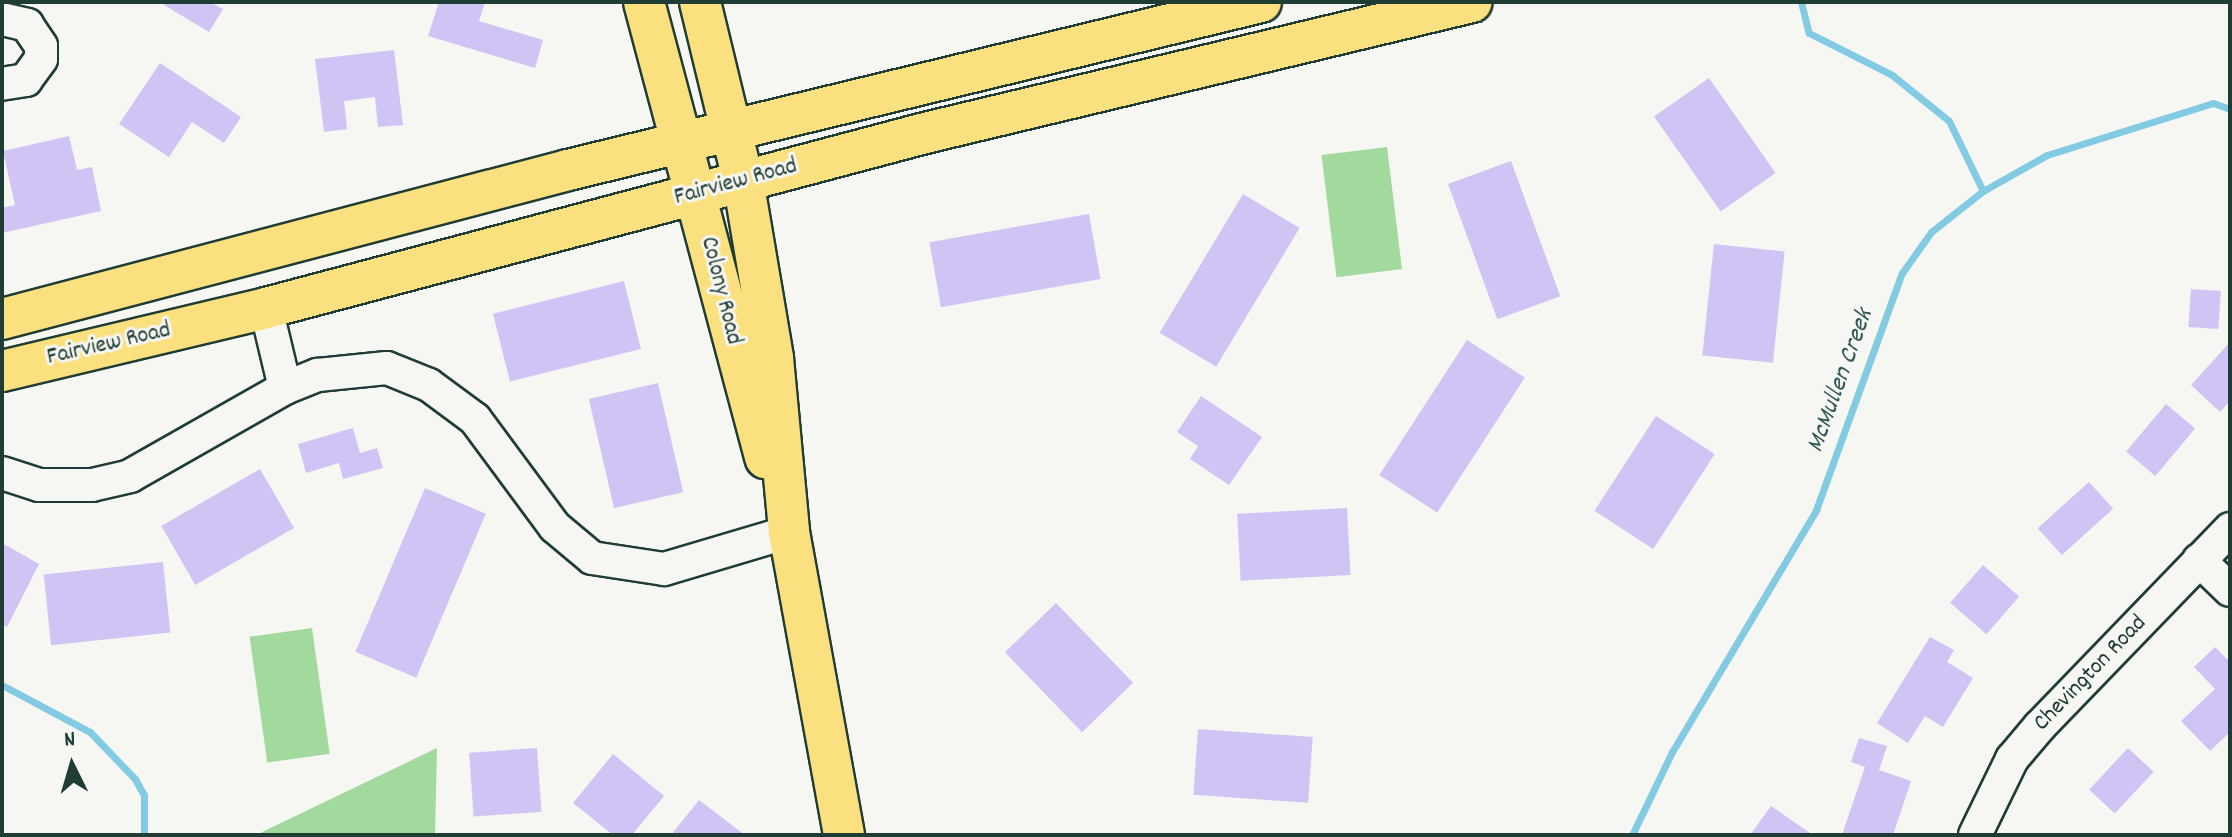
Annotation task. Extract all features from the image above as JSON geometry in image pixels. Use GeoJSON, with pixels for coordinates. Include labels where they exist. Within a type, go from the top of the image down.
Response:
{"type":"FeatureCollection","features":[{"type":"Feature","properties":{"kind":"main road","name":"Colony Road"},"geometry":{"type":"LineString","coordinates":[[644,2],[683,141],[744,392],[789,532]]}},
{"type":"Feature","properties":{"kind":"main road","name":"Colony Road"},"geometry":{"type":"LineString","coordinates":[[700,2],[743,180],[773,358],[789,532],[844,835]]}},
{"type":"Feature","properties":{"kind":"main road","name":"Fairview Road"},"geometry":{"type":"LineString","coordinates":[[2,319],[683,141],[1261,2]]}},
{"type":"Feature","properties":{"kind":"main road","name":"Fairview Road"},"geometry":{"type":"LineString","coordinates":[[2,371],[266,308],[743,180],[1472,2]]}},
{"type":"Feature","properties":{"kind":"street"},"geometry":{"type":"LineString","coordinates":[[2,84],[26,80],[41,59],[41,46],[24,15]]}},
{"type":"Feature","properties":{"kind":"street"},"geometry":{"type":"LineString","coordinates":[[266,308],[285,388]]}},
{"type":"Feature","properties":{"kind":"street"},"geometry":{"type":"LineString","coordinates":[[2,473],[39,485],[92,485],[130,476],[285,388],[318,375],[387,368],[429,385],[475,419],[555,527],[592,558],[628,568],[664,569],[789,532]]}},
{"type":"Feature","properties":{"kind":"street","name":"Chevington Road"},"geometry":{"type":"LineString","coordinates":[[1975,835],[2012,759],[2230,529]]}},
{"type":"Feature","properties":{"kind":"street"},"geometry":{"type":"LineString","coordinates":[[2199,560],[2230,590]]}},
{"type":"Feature","properties":{"kind":"green space"},"geometry":{"type":"Polygon","coordinates":[[[1387,147],[1402,269],[1336,277],[1321,155],[1387,147]]]}},
{"type":"Feature","properties":{"kind":"green space"},"geometry":{"type":"Polygon","coordinates":[[[312,628],[330,754],[267,763],[250,637],[312,628]]]}},
{"type":"Feature","properties":{"kind":"green space"},"geometry":{"type":"Polygon","coordinates":[[[437,748],[435,835],[256,835],[437,748]]]}},
{"type":"Feature","properties":{"kind":"building"},"geometry":{"type":"Polygon","coordinates":[[[159,2],[210,2],[223,9],[209,32],[159,2]]]}},
{"type":"Feature","properties":{"kind":"building"},"geometry":{"type":"Polygon","coordinates":[[[439,2],[485,2],[479,21],[543,40],[535,68],[428,36],[439,2]]]}},
{"type":"Feature","properties":{"kind":"building"},"geometry":{"type":"Polygon","coordinates":[[[394,50],[403,125],[378,127],[375,97],[344,101],[347,129],[324,132],[315,59],[394,50]]]}},
{"type":"Feature","properties":{"kind":"building"},"geometry":{"type":"Polygon","coordinates":[[[160,63],[241,117],[224,143],[192,122],[169,157],[119,124],[160,63]]]}},
{"type":"Feature","properties":{"kind":"building"},"geometry":{"type":"Polygon","coordinates":[[[1709,78],[1776,173],[1721,211],[1654,116],[1709,78]]]}},
{"type":"Feature","properties":{"kind":"building"},"geometry":{"type":"Polygon","coordinates":[[[69,136],[77,170],[92,167],[101,211],[2,233],[2,208],[15,205],[3,151],[69,136]]]}},
{"type":"Feature","properties":{"kind":"building"},"geometry":{"type":"Polygon","coordinates":[[[1511,161],[1560,296],[1497,319],[1448,184],[1511,161]]]}},
{"type":"Feature","properties":{"kind":"building"},"geometry":{"type":"Polygon","coordinates":[[[1243,194],[1300,228],[1216,367],[1160,333],[1243,194]]]}},
{"type":"Feature","properties":{"kind":"building"},"geometry":{"type":"Polygon","coordinates":[[[1089,214],[1100,279],[941,307],[929,242],[1089,214]]]}},
{"type":"Feature","properties":{"kind":"building"},"geometry":{"type":"Polygon","coordinates":[[[1714,244],[1785,251],[1773,363],[1702,355],[1714,244]]]}},
{"type":"Feature","properties":{"kind":"building"},"geometry":{"type":"Polygon","coordinates":[[[624,281],[641,349],[510,382],[493,314],[624,281]]]}},
{"type":"Feature","properties":{"kind":"building"},"geometry":{"type":"Polygon","coordinates":[[[2191,289],[2221,291],[2218,329],[2188,327],[2191,289]]]}},
{"type":"Feature","properties":{"kind":"building"},"geometry":{"type":"Polygon","coordinates":[[[1467,340],[1525,378],[1437,513],[1379,475],[1467,340]]]}},
{"type":"Feature","properties":{"kind":"building"},"geometry":{"type":"Polygon","coordinates":[[[2230,342],[2230,401],[2220,412],[2191,385],[2230,342]]]}},
{"type":"Feature","properties":{"kind":"building"},"geometry":{"type":"Polygon","coordinates":[[[658,383],[683,492],[614,508],[589,399],[658,383]]]}},
{"type":"Feature","properties":{"kind":"building"},"geometry":{"type":"Polygon","coordinates":[[[1201,396],[1262,437],[1229,485],[1190,459],[1198,446],[1177,432],[1201,396]]]}},
{"type":"Feature","properties":{"kind":"building"},"geometry":{"type":"Polygon","coordinates":[[[2166,404],[2195,428],[2155,476],[2126,451],[2166,404]]]}},
{"type":"Feature","properties":{"kind":"building"},"geometry":{"type":"Polygon","coordinates":[[[1656,416],[1715,454],[1653,549],[1594,511],[1656,416]]]}},
{"type":"Feature","properties":{"kind":"building"},"geometry":{"type":"Polygon","coordinates":[[[353,428],[360,453],[377,448],[383,468],[343,479],[339,463],[306,473],[298,444],[353,428]]]}},
{"type":"Feature","properties":{"kind":"building"},"geometry":{"type":"Polygon","coordinates":[[[260,469],[294,528],[195,585],[161,526],[260,469]]]}},
{"type":"Feature","properties":{"kind":"building"},"geometry":{"type":"Polygon","coordinates":[[[2089,482],[2113,509],[2062,555],[2038,528],[2089,482]]]}},
{"type":"Feature","properties":{"kind":"building"},"geometry":{"type":"Polygon","coordinates":[[[425,488],[486,514],[416,678],[355,652],[425,488]]]}},
{"type":"Feature","properties":{"kind":"building"},"geometry":{"type":"Polygon","coordinates":[[[1347,508],[1351,575],[1241,581],[1237,514],[1347,508]]]}},
{"type":"Feature","properties":{"kind":"building"},"geometry":{"type":"Polygon","coordinates":[[[2,543],[39,564],[7,627],[2,624],[2,543]]]}},
{"type":"Feature","properties":{"kind":"building"},"geometry":{"type":"Polygon","coordinates":[[[163,562],[170,633],[51,645],[44,575],[163,562]]]}},
{"type":"Feature","properties":{"kind":"building"},"geometry":{"type":"Polygon","coordinates":[[[1983,565],[2019,596],[1986,634],[1950,603],[1983,565]]]}},
{"type":"Feature","properties":{"kind":"building"},"geometry":{"type":"Polygon","coordinates":[[[1056,603],[1133,683],[1082,732],[1005,652],[1056,603]]]}},
{"type":"Feature","properties":{"kind":"building"},"geometry":{"type":"Polygon","coordinates":[[[1930,637],[1954,650],[1947,662],[1973,678],[1943,727],[1925,716],[1908,743],[1877,723],[1930,637]]]}},
{"type":"Feature","properties":{"kind":"building"},"geometry":{"type":"Polygon","coordinates":[[[2215,647],[2230,662],[2230,732],[2210,751],[2181,721],[2215,689],[2194,667],[2215,647]]]}},
{"type":"Feature","properties":{"kind":"building"},"geometry":{"type":"Polygon","coordinates":[[[1198,729],[1313,737],[1308,803],[1193,795],[1198,729]]]}},
{"type":"Feature","properties":{"kind":"building"},"geometry":{"type":"Polygon","coordinates":[[[1859,738],[1887,746],[1879,770],[1911,781],[1893,835],[1842,835],[1865,767],[1851,762],[1859,738]]]}},
{"type":"Feature","properties":{"kind":"building"},"geometry":{"type":"Polygon","coordinates":[[[537,748],[541,812],[474,817],[469,753],[537,748]]]}},
{"type":"Feature","properties":{"kind":"building"},"geometry":{"type":"Polygon","coordinates":[[[2128,748],[2154,772],[2115,814],[2089,790],[2128,748]]]}},
{"type":"Feature","properties":{"kind":"building"},"geometry":{"type":"Polygon","coordinates":[[[613,754],[664,796],[632,835],[613,835],[573,803],[613,754]]]}},
{"type":"Feature","properties":{"kind":"building"},"geometry":{"type":"Polygon","coordinates":[[[699,800],[745,835],[671,835],[699,800]]]}},
{"type":"Feature","properties":{"kind":"building"},"geometry":{"type":"Polygon","coordinates":[[[1771,806],[1810,833],[1750,835],[1771,806]]]}},
{"type":"Feature","properties":{"kind":"waterway"},"geometry":{"type":"LineString","coordinates":[[1801,2],[1809,33],[1892,75],[1949,121],[1983,191]]}},
{"type":"Feature","properties":{"kind":"waterway","name":"McMullen Creek"},"geometry":{"type":"LineString","coordinates":[[1632,835],[1672,752],[1816,510],[1902,273],[1931,232],[1983,191],[2047,155],[2213,103],[2230,109]]}},
{"type":"Feature","properties":{"kind":"waterway"},"geometry":{"type":"LineString","coordinates":[[2,685],[90,732],[135,779],[144,795],[144,835]]}}]}
